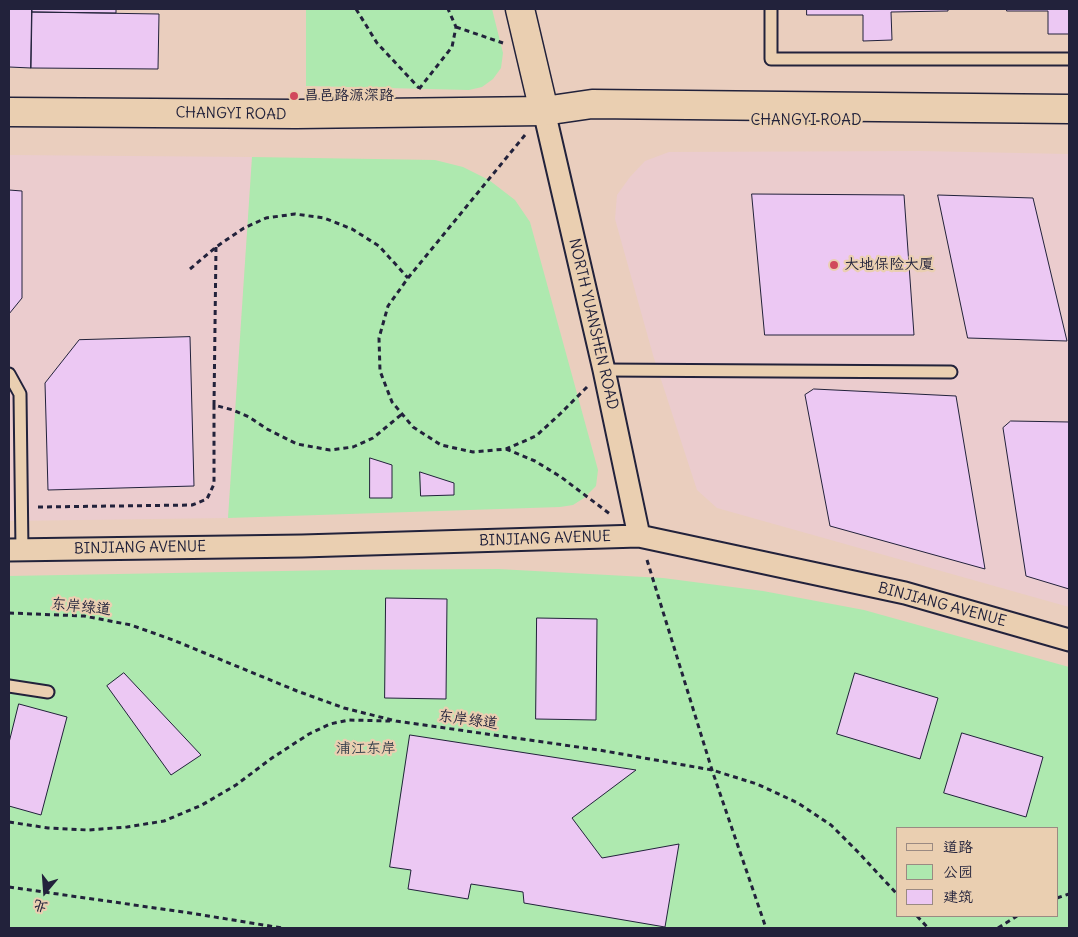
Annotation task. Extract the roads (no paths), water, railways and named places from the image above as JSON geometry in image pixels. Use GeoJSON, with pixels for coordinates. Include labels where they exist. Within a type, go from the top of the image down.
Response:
{"type":"FeatureCollection","features":[{"type":"Feature","properties":{"kind":"main road"},"geometry":{"type":"LineString","coordinates":[[520,9],[544,111]]}},
{"type":"Feature","properties":{"kind":"main road","name":"CHANGYI ROAD"},"geometry":{"type":"LineString","coordinates":[[9,112],[400,113],[544,111],[592,104],[1069,109]]}},
{"type":"Feature","properties":{"kind":"main road","name":"CHANGYI ROAD"},"geometry":{"type":"LineString","coordinates":[[544,111],[594,120],[898,121],[1069,128]]}},
{"type":"Feature","properties":{"kind":"street","name":"NORTH YUANSHEN ROAD"},"geometry":{"type":"LineString","coordinates":[[544,111],[604,370],[639,536]]}},
{"type":"Feature","properties":{"kind":"street","name":"BINJIANG AVENUE"},"geometry":{"type":"LineString","coordinates":[[16,550],[302,546],[639,536],[905,593],[1069,640]]}},
{"type":"Feature","properties":{"kind":"lane"},"geometry":{"type":"LineString","coordinates":[[771,9],[771,59],[1069,59]]}},
{"type":"Feature","properties":{"kind":"lane"},"geometry":{"type":"LineString","coordinates":[[604,370],[951,372]]}},
{"type":"Feature","properties":{"kind":"lane"},"geometry":{"type":"LineString","coordinates":[[9,374],[20,394],[22,507],[16,550]]}},
{"type":"Feature","properties":{"kind":"lane"},"geometry":{"type":"LineString","coordinates":[[9,686],[48,692]]}},
{"type":"Feature","properties":{"kind":"place","name":"昌邑路源深路"},"geometry":{"type":"Point","coordinates":[294,96]}},
{"type":"Feature","properties":{"kind":"place","name":"大地保险大厦"},"geometry":{"type":"Point","coordinates":[834,265]}},
{"type":"Feature","properties":{"kind":"park label","name":"浦江东岸"},"geometry":{"type":"Point","coordinates":[366,749]}}]}
